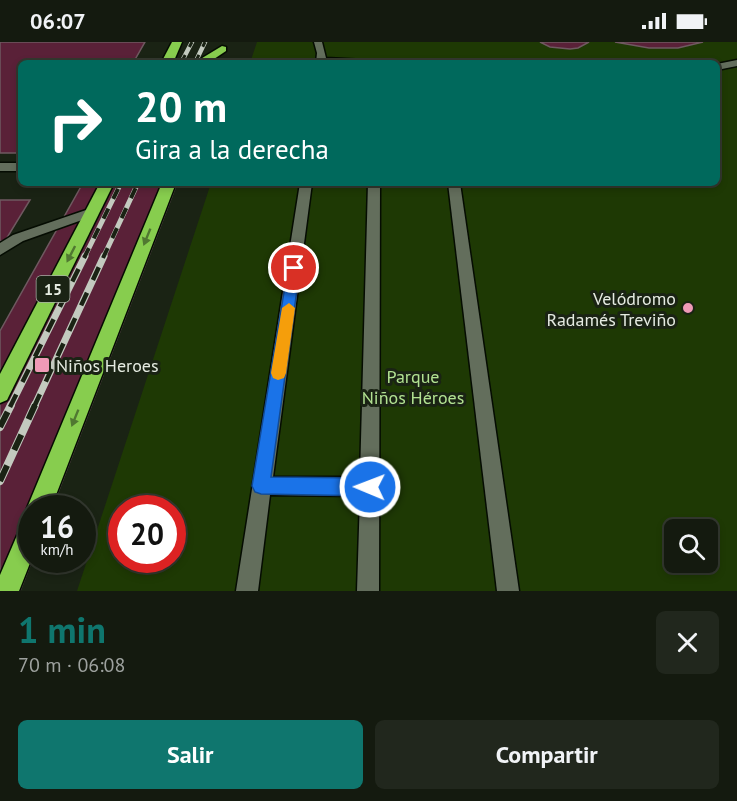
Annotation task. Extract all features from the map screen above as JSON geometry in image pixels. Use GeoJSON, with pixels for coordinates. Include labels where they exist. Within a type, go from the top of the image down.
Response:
{"type":"FeatureCollection","features":[{"type":"Feature","properties":{"kind":"highway"},"geometry":{"type":"LineString","coordinates":[[168,60],[177,42]]}},
{"type":"Feature","properties":{"kind":"highway"},"geometry":{"type":"LineString","coordinates":[[204,60],[224,46]]}},
{"type":"Feature","properties":{"kind":"highway"},"geometry":{"type":"LineString","coordinates":[[218,60],[224,46]]}},
{"type":"Feature","properties":{"kind":"highway","name":"15"},"geometry":{"type":"LineString","coordinates":[[0,394],[105,186]]}},
{"type":"Feature","properties":{"kind":"highway"},"geometry":{"type":"LineString","coordinates":[[44,495],[168,186]]}},
{"type":"Feature","properties":{"kind":"highway"},"geometry":{"type":"LineString","coordinates":[[6,591],[18,561]]}},
{"type":"Feature","properties":{"kind":"lane"},"geometry":{"type":"LineString","coordinates":[[318,42],[322,53],[321,60]]}},
{"type":"Feature","properties":{"kind":"lane"},"geometry":{"type":"LineString","coordinates":[[720,67],[737,63]]}},
{"type":"Feature","properties":{"kind":"lane"},"geometry":{"type":"LineString","coordinates":[[0,167],[18,167]]}},
{"type":"Feature","properties":{"kind":"lane"},"geometry":{"type":"LineString","coordinates":[[248,591],[261,486],[306,186]]}},
{"type":"Feature","properties":{"kind":"lane"},"geometry":{"type":"LineString","coordinates":[[369,591],[374,186]]}},
{"type":"Feature","properties":{"kind":"lane"},"geometry":{"type":"LineString","coordinates":[[454,186],[508,591]]}},
{"type":"Feature","properties":{"kind":"lane"},"geometry":{"type":"LineString","coordinates":[[0,250],[18,238],[92,212]]}},
{"type":"Feature","properties":{"kind":"lane"},"geometry":{"type":"LineString","coordinates":[[261,486],[370,487]]}},
{"type":"Feature","properties":{"kind":"green space","name":"Parque Niños Héroes"},"geometry":{"type":"Polygon","coordinates":[[[257,42],[737,42],[737,591],[77,591],[83,573],[96,573],[96,533],[108,497],[108,573],[186,573],[186,495],[109,495],[210,186],[720,186],[720,60],[251,60],[257,42]]]}},
{"type":"Feature","properties":{"kind":"building"},"geometry":{"type":"Polygon","coordinates":[[[0,42],[145,42],[135,60],[18,60],[18,153],[0,153],[0,42]]]}},
{"type":"Feature","properties":{"kind":"building"},"geometry":{"type":"Polygon","coordinates":[[[540,42],[589,42],[578,48],[570,49],[550,47],[540,42]]]}},
{"type":"Feature","properties":{"kind":"building"},"geometry":{"type":"Polygon","coordinates":[[[615,42],[703,42],[678,48],[649,48],[615,42]]]}},
{"type":"Feature","properties":{"kind":"building"},"geometry":{"type":"Polygon","coordinates":[[[81,186],[176,186],[57,495],[18,495],[18,573],[27,573],[20,591],[0,591],[0,331],[81,186]]]}},
{"type":"Feature","properties":{"kind":"building"},"geometry":{"type":"Polygon","coordinates":[[[0,200],[30,200],[5,241],[0,241],[0,200]]]}},
{"type":"Feature","properties":{"kind":"railway"},"geometry":{"type":"LineString","coordinates":[[183,60],[192,42]]}},
{"type":"Feature","properties":{"kind":"railway"},"geometry":{"type":"LineString","coordinates":[[196,60],[205,42]]}},
{"type":"Feature","properties":{"kind":"railway"},"geometry":{"type":"LineString","coordinates":[[84,258],[120,186]]}},
{"type":"Feature","properties":{"kind":"railway"},"geometry":{"type":"LineString","coordinates":[[103,258],[137,186]]}},
{"type":"Feature","properties":{"kind":"railway"},"geometry":{"type":"LineString","coordinates":[[10,407],[85,256]]}},
{"type":"Feature","properties":{"kind":"railway"},"geometry":{"type":"LineString","coordinates":[[34,407],[104,256]]}},
{"type":"Feature","properties":{"kind":"railway"},"geometry":{"type":"LineString","coordinates":[[0,481],[35,405]]}},
{"type":"Feature","properties":{"kind":"railway"},"geometry":{"type":"LineString","coordinates":[[0,427],[10,407]]}},
{"type":"Feature","properties":{"kind":"slow traffic"},"geometry":{"type":"LineString","coordinates":[[278,373],[289,308]]}},
{"type":"Feature","properties":{"kind":"place","name":"Velódromo Radamés Treviño"},"geometry":{"type":"Point","coordinates":[688,308]}},
{"type":"Feature","properties":{"kind":"place","name":"Niños Heroes"},"geometry":{"type":"Point","coordinates":[42,365]}},
{"type":"Feature","properties":{"kind":"route"},"geometry":{"type":"LineString","coordinates":[[294,268],[261,486],[370,487]]}}]}
